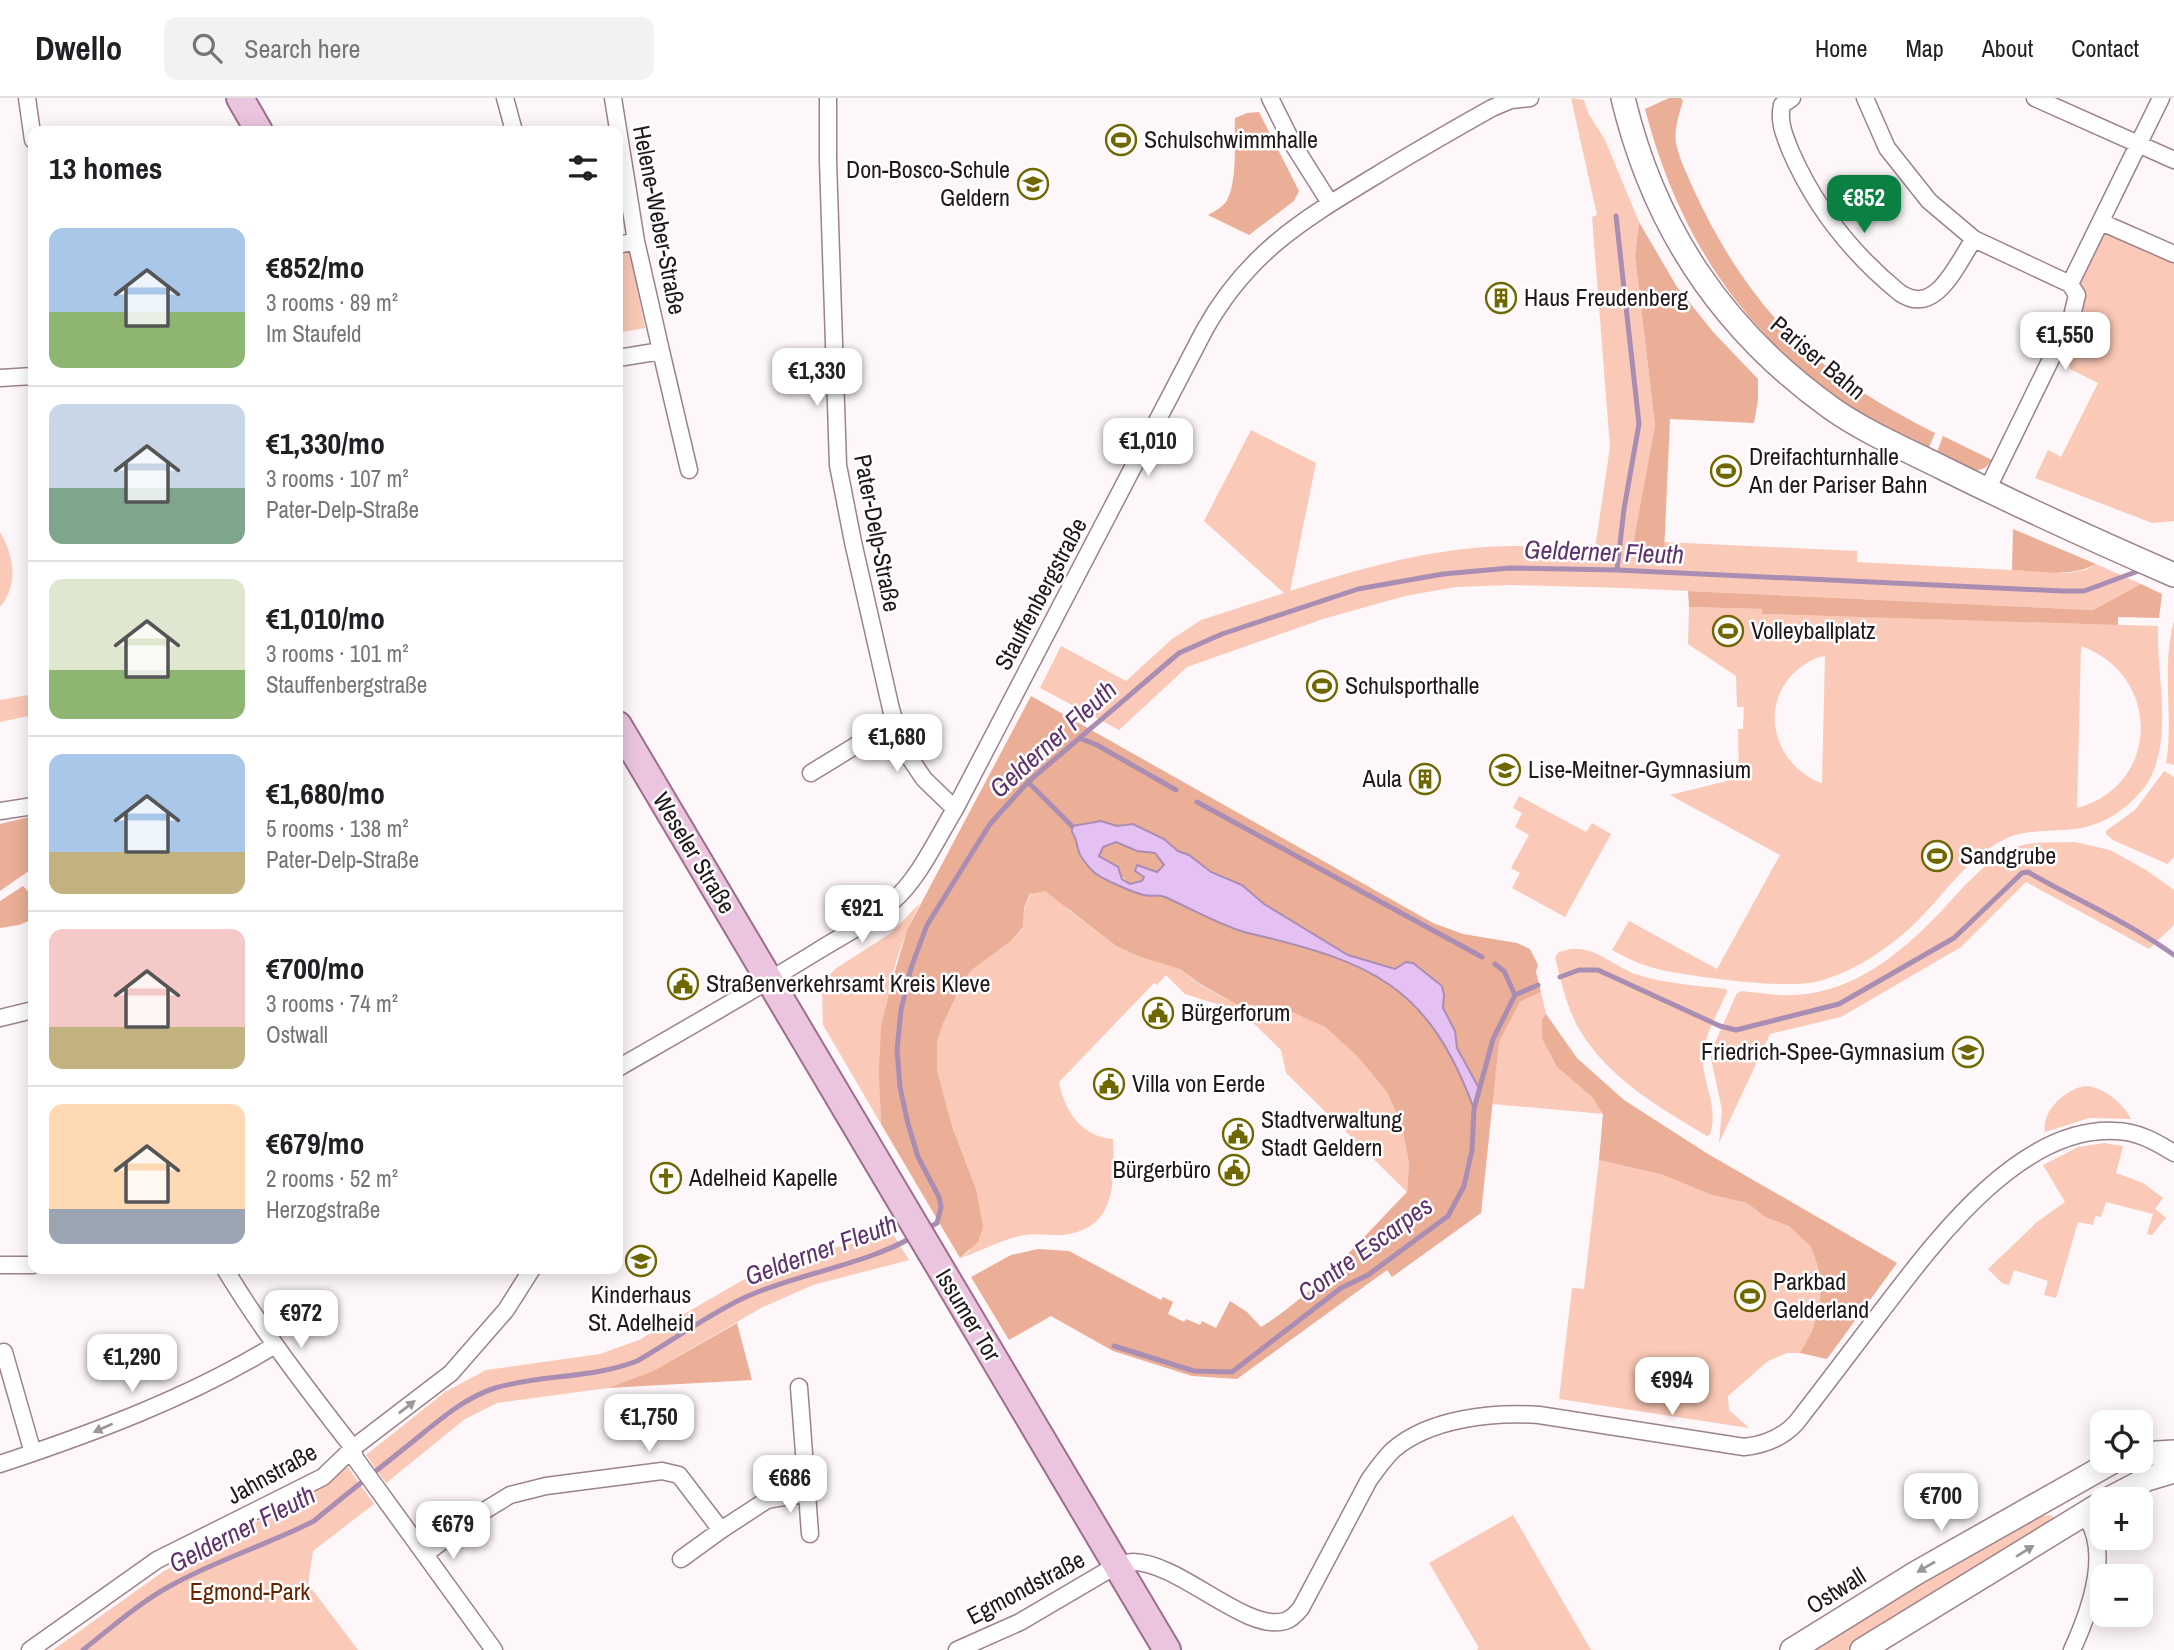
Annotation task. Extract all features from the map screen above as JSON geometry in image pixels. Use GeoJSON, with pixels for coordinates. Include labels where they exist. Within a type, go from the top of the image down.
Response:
{"type":"FeatureCollection","features":[{"type":"Feature","properties":{"kind":"main road"},"geometry":{"type":"LineString","coordinates":[[240,98],[257,126]]}},
{"type":"Feature","properties":{"kind":"main road","name":"Pariser Bahn"},"geometry":{"type":"LineString","coordinates":[[1623,98],[1646,177],[1669,228],[1708,288],[1754,341],[1806,389],[1845,417],[1987,490],[2174,575]]}},
{"type":"Feature","properties":{"kind":"main road","name":"Weseler Straße"},"geometry":{"type":"LineString","coordinates":[[623,733],[770,981]]}},
{"type":"Feature","properties":{"kind":"main road","name":"Issumer Tor"},"geometry":{"type":"LineString","coordinates":[[770,981],[1167,1650]]}},
{"type":"Feature","properties":{"kind":"main road"},"geometry":{"type":"LineString","coordinates":[[2153,1453],[2174,1451]]}},
{"type":"Feature","properties":{"kind":"main road"},"geometry":{"type":"LineString","coordinates":[[2132,1487],[2174,1471]]}},
{"type":"Feature","properties":{"kind":"main road","name":"Ostwall"},"geometry":{"type":"LineString","coordinates":[[1792,1650],[1916,1573],[2092,1473]]}},
{"type":"Feature","properties":{"kind":"main road"},"geometry":{"type":"LineString","coordinates":[[2054,1493],[2090,1507]]}},
{"type":"Feature","properties":{"kind":"main road"},"geometry":{"type":"LineString","coordinates":[[1862,1650],[2090,1510]]}},
{"type":"Feature","properties":{"kind":"street"},"geometry":{"type":"LineString","coordinates":[[27,98],[31,126]]}},
{"type":"Feature","properties":{"kind":"street"},"geometry":{"type":"LineString","coordinates":[[505,98],[513,126]]}},
{"type":"Feature","properties":{"kind":"street","name":"Helene-Weber-Straße"},"geometry":{"type":"LineString","coordinates":[[613,98],[617,126]]}},
{"type":"Feature","properties":{"kind":"street","name":"Pater-Delp-Straße"},"geometry":{"type":"LineString","coordinates":[[828,98],[837,457],[853,542],[894,722],[912,764],[955,809]]}},
{"type":"Feature","properties":{"kind":"street"},"geometry":{"type":"LineString","coordinates":[[1270,98],[1294,146],[1330,203]]}},
{"type":"Feature","properties":{"kind":"street","name":"Stauffenbergstraße"},"geometry":{"type":"LineString","coordinates":[[623,1066],[770,981],[891,903],[919,869],[955,809],[1213,313],[1236,281],[1269,247],[1330,203],[1458,127],[1512,99],[1530,98]]}},
{"type":"Feature","properties":{"kind":"street"},"geometry":{"type":"LineString","coordinates":[[1792,98],[1782,105],[1781,124],[1797,166],[1812,195],[1849,247],[1900,293],[1918,301],[1933,295],[1941,288],[1973,239]]}},
{"type":"Feature","properties":{"kind":"street"},"geometry":{"type":"LineString","coordinates":[[1865,98],[1877,128],[1901,168],[1929,201],[1973,239],[2070,284],[2077,295],[2072,316],[1987,490]]}},
{"type":"Feature","properties":{"kind":"street"},"geometry":{"type":"LineString","coordinates":[[2035,98],[2174,160]]}},
{"type":"Feature","properties":{"kind":"street"},"geometry":{"type":"LineString","coordinates":[[2070,284],[2161,98]]}},
{"type":"Feature","properties":{"kind":"street","name":"Helene-Weber-Straße"},"geometry":{"type":"LineString","coordinates":[[623,161],[636,242],[689,470]]}},
{"type":"Feature","properties":{"kind":"street"},"geometry":{"type":"LineString","coordinates":[[2101,222],[2174,254]]}},
{"type":"Feature","properties":{"kind":"street"},"geometry":{"type":"LineString","coordinates":[[623,243],[636,242]]}},
{"type":"Feature","properties":{"kind":"street","name":"Helene-Weber-Straße"},"geometry":{"type":"LineString","coordinates":[[623,357],[661,351]]}},
{"type":"Feature","properties":{"kind":"street"},"geometry":{"type":"LineString","coordinates":[[0,378],[28,376]]}},
{"type":"Feature","properties":{"kind":"street"},"geometry":{"type":"LineString","coordinates":[[811,773],[894,722]]}},
{"type":"Feature","properties":{"kind":"street"},"geometry":{"type":"LineString","coordinates":[[0,811],[28,807]]}},
{"type":"Feature","properties":{"kind":"street"},"geometry":{"type":"LineString","coordinates":[[0,1018],[28,1011]]}},
{"type":"Feature","properties":{"kind":"street"},"geometry":{"type":"LineString","coordinates":[[1117,1565],[1134,1562],[1157,1568],[1255,1619],[1265,1622],[1287,1621],[1301,1608],[1369,1480],[1381,1463],[1395,1448],[1437,1427],[1476,1416],[1507,1413],[1744,1447],[1762,1444],[1788,1431],[1796,1423],[1946,1231],[1981,1196],[2029,1157],[2066,1138],[2104,1131],[2140,1135],[2174,1153]]}},
{"type":"Feature","properties":{"kind":"street"},"geometry":{"type":"LineString","coordinates":[[0,1265],[28,1265]]}},
{"type":"Feature","properties":{"kind":"street"},"geometry":{"type":"LineString","coordinates":[[228,1274],[275,1345],[494,1650]]}},
{"type":"Feature","properties":{"kind":"street","name":"Jahnstraße"},"geometry":{"type":"LineString","coordinates":[[30,1650],[157,1560],[323,1477],[451,1373],[506,1310],[529,1274]]}},
{"type":"Feature","properties":{"kind":"street"},"geometry":{"type":"LineString","coordinates":[[0,1464],[87,1435],[212,1379],[275,1345]]}},
{"type":"Feature","properties":{"kind":"street"},"geometry":{"type":"LineString","coordinates":[[4,1352],[33,1453]]}},
{"type":"Feature","properties":{"kind":"street"},"geometry":{"type":"LineString","coordinates":[[799,1387],[810,1534]]}},
{"type":"Feature","properties":{"kind":"street"},"geometry":{"type":"LineString","coordinates":[[425,1554],[510,1495],[546,1486],[662,1471],[679,1475],[721,1530]]}},
{"type":"Feature","properties":{"kind":"street"},"geometry":{"type":"LineString","coordinates":[[681,1559],[767,1500],[807,1493]]}},
{"type":"Feature","properties":{"kind":"street"},"geometry":{"type":"LineString","coordinates":[[2072,1650],[2088,1612],[2096,1582],[2096,1550]]}},
{"type":"Feature","properties":{"kind":"street","name":"Egmondstraße"},"geometry":{"type":"LineString","coordinates":[[957,1650],[1020,1622],[1117,1565]]}},
{"type":"Feature","properties":{"kind":"green space"},"geometry":{"type":"Polygon","coordinates":[[[1571,98],[1584,100],[1588,113],[1605,140],[1639,222],[1635,256],[1655,426],[1633,551],[1663,553],[1664,542],[1857,551],[1857,562],[2069,573],[2086,570],[2096,564],[2141,584],[2093,610],[1624,588],[1511,585],[1456,587],[1405,596],[1323,619],[1187,667],[1119,730],[1040,688],[1061,646],[1126,681],[1172,639],[1201,620],[1284,593],[1204,521],[1251,430],[1316,463],[1290,591],[1371,567],[1454,550],[1510,546],[1595,549],[1610,447],[1592,217],[1597,215],[1571,98]]]}},
{"type":"Feature","properties":{"kind":"green space"},"geometry":{"type":"Polygon","coordinates":[[[2101,222],[2174,254],[2174,521],[2152,523],[2035,478],[2048,450],[2061,457],[2098,383],[2070,369],[2067,344],[2060,340],[2072,316],[2070,284],[2101,222]]]}},
{"type":"Feature","properties":{"kind":"green space"},"geometry":{"type":"Polygon","coordinates":[[[631,252],[645,328],[623,332],[623,253],[631,252]]]}},
{"type":"Feature","properties":{"kind":"green space"},"geometry":{"type":"Polygon","coordinates":[[[0,532],[9,551],[12,579],[10,589],[0,607],[0,532]]]}},
{"type":"Feature","properties":{"kind":"green space"},"geometry":{"type":"Polygon","coordinates":[[[1689,607],[1762,609],[1763,614],[2158,626],[2162,726],[2156,764],[2148,782],[2134,799],[2107,819],[2086,827],[2023,833],[1993,846],[1967,867],[1900,937],[1868,960],[1832,977],[1785,984],[1718,979],[1661,970],[1612,950],[1629,921],[1717,969],[1780,855],[1670,795],[1739,778],[1738,729],[1743,729],[1744,707],[1737,707],[1736,676],[1688,644],[1689,607]],[[2081,646],[2077,808],[2105,796],[2124,777],[2137,754],[2141,729],[2137,704],[2126,680],[2108,660],[2081,646]],[[1825,656],[1813,659],[1803,666],[1784,685],[1777,701],[1775,718],[1777,734],[1792,763],[1821,783],[1822,783],[1825,656]]]}},
{"type":"Feature","properties":{"kind":"green space"},"geometry":{"type":"Polygon","coordinates":[[[2174,621],[2174,765],[2166,763],[2169,728],[2168,656],[2174,621]]]}},
{"type":"Feature","properties":{"kind":"green space"},"geometry":{"type":"Polygon","coordinates":[[[28,695],[28,716],[0,722],[0,700],[28,695]]]}},
{"type":"Feature","properties":{"kind":"green space"},"geometry":{"type":"Polygon","coordinates":[[[2164,771],[2174,777],[2174,857],[2167,864],[2113,840],[2106,834],[2106,831],[2135,810],[2164,771]]]}},
{"type":"Feature","properties":{"kind":"green space"},"geometry":{"type":"Polygon","coordinates":[[[1519,796],[1586,832],[1592,823],[1611,834],[1565,917],[1512,888],[1520,873],[1511,868],[1529,835],[1515,827],[1522,813],[1513,808],[1519,796]]]}},
{"type":"Feature","properties":{"kind":"green space"},"geometry":{"type":"Polygon","coordinates":[[[2075,842],[2110,850],[2146,870],[2174,890],[2174,925],[2149,949],[2026,882],[1961,947],[1841,1017],[1770,1034],[1719,1143],[1722,1110],[1710,1054],[1737,993],[1742,991],[1795,995],[1840,986],[1860,977],[1898,952],[1977,874],[2003,854],[2027,844],[2075,842]]]}},
{"type":"Feature","properties":{"kind":"green space"},"geometry":{"type":"Polygon","coordinates":[[[1045,891],[1055,897],[1116,946],[1143,958],[1180,969],[1200,985],[1236,1004],[1294,1013],[1325,1027],[1357,1056],[1387,1092],[1402,1126],[1409,1163],[1407,1192],[1286,1073],[1281,1050],[1242,1012],[1185,994],[1166,975],[1157,985],[1154,983],[1059,1082],[1065,1103],[1076,1121],[1092,1133],[1113,1139],[1112,1186],[1103,1213],[1081,1231],[1063,1235],[1035,1234],[1017,1237],[960,1258],[970,1251],[976,1189],[952,1126],[937,1070],[937,1042],[964,979],[1023,928],[1024,909],[1031,894],[1045,891]]]}},
{"type":"Feature","properties":{"kind":"green space"},"geometry":{"type":"Polygon","coordinates":[[[920,903],[897,957],[885,1010],[880,1065],[881,1124],[823,1025],[822,991],[826,979],[835,969],[891,933],[920,903]]]}},
{"type":"Feature","properties":{"kind":"green space"},"geometry":{"type":"Polygon","coordinates":[[[1570,949],[1588,951],[1646,977],[1726,989],[1708,1034],[1703,1059],[1713,1114],[1710,1135],[1707,1136],[1653,1103],[1620,1077],[1591,1047],[1571,1012],[1555,957],[1559,952],[1570,949]]]}},
{"type":"Feature","properties":{"kind":"green space"},"geometry":{"type":"Polygon","coordinates":[[[1541,992],[1546,1014],[1542,1019],[1542,1039],[1557,1067],[1592,1097],[1604,1114],[1492,1104],[1499,1042],[1520,1002],[1541,992]]]}},
{"type":"Feature","properties":{"kind":"green space"},"geometry":{"type":"Polygon","coordinates":[[[2085,1086],[2099,1089],[2112,1097],[2131,1119],[2089,1118],[2045,1132],[2047,1116],[2056,1102],[2085,1086]]]}},
{"type":"Feature","properties":{"kind":"green space"},"geometry":{"type":"Polygon","coordinates":[[[2104,1143],[2123,1146],[2116,1173],[2143,1183],[2163,1198],[2155,1209],[2166,1218],[2152,1235],[2147,1234],[2153,1214],[2106,1202],[2101,1217],[2095,1216],[2093,1225],[2078,1222],[2056,1298],[2044,1295],[2048,1281],[2014,1270],[2009,1285],[2002,1283],[1988,1269],[2037,1222],[2065,1202],[2043,1165],[2078,1147],[2104,1143]]]}},
{"type":"Feature","properties":{"kind":"green space"},"geometry":{"type":"Polygon","coordinates":[[[1599,1160],[1663,1175],[1712,1195],[1747,1203],[1767,1218],[1789,1226],[1811,1247],[1821,1286],[1819,1311],[1800,1353],[1787,1353],[1768,1361],[1728,1396],[1729,1410],[1749,1428],[1559,1399],[1572,1288],[1584,1289],[1599,1160]]]}},
{"type":"Feature","properties":{"kind":"green space"},"geometry":{"type":"Polygon","coordinates":[[[891,1231],[909,1260],[813,1285],[761,1308],[653,1371],[608,1388],[497,1403],[465,1419],[386,1483],[366,1455],[445,1392],[486,1370],[600,1354],[639,1340],[750,1276],[793,1257],[856,1243],[891,1231]]]}},
{"type":"Feature","properties":{"kind":"green space","name":"Egmond-Park"},"geometry":{"type":"Polygon","coordinates":[[[347,1466],[374,1504],[313,1551],[308,1584],[358,1650],[53,1650],[164,1571],[326,1485],[347,1466]]]}},
{"type":"Feature","properties":{"kind":"green space"},"geometry":{"type":"Polygon","coordinates":[[[1513,1515],[1591,1650],[1477,1650],[1479,1648],[1429,1563],[1513,1515]]]}},
{"type":"Feature","properties":{"kind":"green space"},"geometry":{"type":"Polygon","coordinates":[[[2050,1515],[2056,1519],[1848,1650],[1810,1650],[2033,1517],[2050,1515]]]}},
{"type":"Feature","properties":{"kind":"shaded area"},"geometry":{"type":"Polygon","coordinates":[[[1669,98],[1681,98],[1683,101],[1677,122],[1677,149],[1703,209],[1725,250],[1766,308],[1813,356],[1846,381],[1935,433],[1929,447],[1872,419],[1840,399],[1803,371],[1770,340],[1741,307],[1693,235],[1658,153],[1645,109],[1669,98]]]}},
{"type":"Feature","properties":{"kind":"shaded area"},"geometry":{"type":"Polygon","coordinates":[[[1259,112],[1299,191],[1294,201],[1249,235],[1208,215],[1224,204],[1230,194],[1234,173],[1235,118],[1259,112]]]}},
{"type":"Feature","properties":{"kind":"shaded area"},"geometry":{"type":"Polygon","coordinates":[[[1639,222],[1677,287],[1714,333],[1758,379],[1754,423],[1670,419],[1664,553],[1632,551],[1655,426],[1635,256],[1639,222]]]}},
{"type":"Feature","properties":{"kind":"shaded area"},"geometry":{"type":"Polygon","coordinates":[[[1943,436],[1992,460],[1985,468],[1976,471],[1937,452],[1943,436]]]}},
{"type":"Feature","properties":{"kind":"shaded area"},"geometry":{"type":"Polygon","coordinates":[[[2013,529],[2096,564],[2066,572],[2012,570],[2013,529]]]}},
{"type":"Feature","properties":{"kind":"shaded area"},"geometry":{"type":"Polygon","coordinates":[[[2141,584],[2162,594],[2159,618],[2118,617],[2118,625],[1762,614],[1762,609],[1689,607],[1688,591],[2093,610],[2141,584]]]}},
{"type":"Feature","properties":{"kind":"shaded area"},"geometry":{"type":"Polygon","coordinates":[[[1031,696],[1433,923],[1463,934],[1517,943],[1530,949],[1538,965],[1536,972],[1541,992],[1520,1002],[1499,1042],[1481,1213],[1392,1277],[1387,1270],[1237,1379],[1192,1376],[1113,1351],[1051,1316],[1009,1340],[971,1277],[1011,1255],[1038,1249],[1069,1251],[1161,1300],[1163,1297],[1173,1302],[1168,1314],[1184,1322],[1186,1319],[1200,1325],[1202,1321],[1216,1328],[1230,1301],[1247,1312],[1261,1327],[1320,1281],[1407,1192],[1409,1163],[1402,1126],[1387,1092],[1357,1056],[1325,1027],[1294,1013],[1236,1004],[1200,984],[1180,969],[1143,958],[1116,946],[1045,891],[1030,894],[1024,908],[1023,927],[1011,941],[973,969],[964,979],[937,1042],[937,1070],[952,1126],[976,1189],[983,1227],[978,1242],[960,1258],[881,1124],[881,1027],[907,930],[1031,696]],[[1101,821],[1077,839],[1079,852],[1143,895],[1160,895],[1246,933],[1332,955],[1370,971],[1395,986],[1434,1026],[1461,1072],[1475,1108],[1480,1089],[1457,1048],[1455,1031],[1443,1008],[1444,995],[1400,965],[1396,969],[1348,955],[1264,904],[1242,885],[1211,872],[1164,839],[1133,824],[1117,826],[1101,821]]]}},
{"type":"Feature","properties":{"kind":"shaded area"},"geometry":{"type":"Polygon","coordinates":[[[28,817],[28,871],[0,891],[0,824],[28,817]]]}},
{"type":"Feature","properties":{"kind":"shaded area"},"geometry":{"type":"Polygon","coordinates":[[[1101,821],[1117,826],[1133,824],[1164,839],[1211,872],[1242,885],[1264,904],[1348,955],[1395,969],[1406,962],[1413,963],[1442,986],[1443,1008],[1455,1031],[1457,1048],[1480,1090],[1474,1109],[1456,1067],[1437,1033],[1415,1006],[1390,985],[1361,968],[1329,955],[1238,930],[1165,897],[1139,894],[1111,882],[1095,873],[1084,860],[1072,826],[1101,821]],[[1116,842],[1103,847],[1099,856],[1118,867],[1122,879],[1130,884],[1142,881],[1144,877],[1135,871],[1137,865],[1157,872],[1164,865],[1155,853],[1137,851],[1116,842]]]}},
{"type":"Feature","properties":{"kind":"shaded area"},"geometry":{"type":"Polygon","coordinates":[[[1116,842],[1137,851],[1155,853],[1164,865],[1157,872],[1140,874],[1144,877],[1142,881],[1130,884],[1099,856],[1103,847],[1116,842]]]}},
{"type":"Feature","properties":{"kind":"shaded area"},"geometry":{"type":"Polygon","coordinates":[[[23,886],[28,892],[28,921],[0,928],[0,901],[23,886]]]}},
{"type":"Feature","properties":{"kind":"shaded area"},"geometry":{"type":"Polygon","coordinates":[[[1546,1014],[1577,1058],[1624,1100],[1708,1154],[1897,1263],[1827,1359],[1800,1353],[1819,1310],[1821,1286],[1811,1247],[1789,1226],[1767,1218],[1747,1203],[1712,1195],[1663,1175],[1599,1160],[1603,1114],[1592,1097],[1557,1067],[1542,1039],[1542,1019],[1546,1014]]]}},
{"type":"Feature","properties":{"kind":"shaded area"},"geometry":{"type":"Polygon","coordinates":[[[737,1323],[752,1380],[608,1388],[653,1371],[737,1323]]]}},
{"type":"Feature","properties":{"kind":"waterway"},"geometry":{"type":"LineString","coordinates":[[1616,216],[1639,424],[1624,509],[1617,570]]}},
{"type":"Feature","properties":{"kind":"waterway","name":"Gelderner Fleuth"},"geometry":{"type":"LineString","coordinates":[[926,1229],[937,1223],[941,1207],[939,1197],[918,1157],[908,1124],[900,1087],[897,1050],[901,1010],[911,968],[927,925],[990,824],[1028,782],[1179,653],[1222,634],[1358,589],[1443,574],[1510,568],[1617,570],[2062,591],[2084,591],[2141,570]]}},
{"type":"Feature","properties":{"kind":"waterway"},"geometry":{"type":"LineString","coordinates":[[1079,738],[1097,745],[1176,790]]}},
{"type":"Feature","properties":{"kind":"waterway"},"geometry":{"type":"LineString","coordinates":[[1028,782],[1072,826]]}},
{"type":"Feature","properties":{"kind":"waterway"},"geometry":{"type":"LineString","coordinates":[[1197,802],[1482,957]]}},
{"type":"Feature","properties":{"kind":"waterway","name":"Contre Escarpes"},"geometry":{"type":"LineString","coordinates":[[1560,977],[1579,970],[1598,970],[1720,1026],[1736,1030],[1839,1004],[1954,938],[2022,873],[2028,872],[2121,922],[2174,955]]}},
{"type":"Feature","properties":{"kind":"waterway"},"geometry":{"type":"LineString","coordinates":[[1495,964],[1504,971],[1515,995]]}},
{"type":"Feature","properties":{"kind":"waterway","name":"Contre Escarpes"},"geometry":{"type":"LineString","coordinates":[[1114,1346],[1194,1371],[1232,1372],[1341,1288],[1368,1275],[1448,1216],[1464,1186],[1472,1150],[1474,1109],[1493,1039],[1515,995],[1538,985]]}},
{"type":"Feature","properties":{"kind":"waterway","name":"Gelderner Fleuth"},"geometry":{"type":"LineString","coordinates":[[83,1650],[136,1608],[170,1586],[314,1521],[448,1413],[483,1393],[531,1380],[602,1371],[637,1361],[706,1318],[748,1296],[876,1254],[914,1236]]}},
{"type":"Feature","properties":{"kind":"place","name":"Schulschwimmhalle"},"geometry":{"type":"Point","coordinates":[1121,140]}},
{"type":"Feature","properties":{"kind":"place","name":"Don-Bosco-Schule Geldern"},"geometry":{"type":"Point","coordinates":[1033,184]}},
{"type":"Feature","properties":{"kind":"place","name":"Haus Freudenberg"},"geometry":{"type":"Point","coordinates":[1501,298]}},
{"type":"Feature","properties":{"kind":"place","name":"Dreifachturnhalle An der Pariser Bahn"},"geometry":{"type":"Point","coordinates":[1726,471]}},
{"type":"Feature","properties":{"kind":"place","name":"Volleyballplatz"},"geometry":{"type":"Point","coordinates":[1728,631]}},
{"type":"Feature","properties":{"kind":"place","name":"Schulsporthalle"},"geometry":{"type":"Point","coordinates":[1322,686]}},
{"type":"Feature","properties":{"kind":"place","name":"Lise-Meitner-Gymnasium"},"geometry":{"type":"Point","coordinates":[1505,770]}},
{"type":"Feature","properties":{"kind":"place","name":"Aula"},"geometry":{"type":"Point","coordinates":[1425,779]}},
{"type":"Feature","properties":{"kind":"place","name":"Sandgrube"},"geometry":{"type":"Point","coordinates":[1937,856]}},
{"type":"Feature","properties":{"kind":"place","name":"Straßenverkehrsamt Kreis Kleve"},"geometry":{"type":"Point","coordinates":[683,984]}},
{"type":"Feature","properties":{"kind":"place","name":"Bürgerforum"},"geometry":{"type":"Point","coordinates":[1158,1013]}},
{"type":"Feature","properties":{"kind":"place","name":"Friedrich-Spee-Gymnasium"},"geometry":{"type":"Point","coordinates":[1968,1052]}},
{"type":"Feature","properties":{"kind":"place","name":"Villa von Eerde"},"geometry":{"type":"Point","coordinates":[1109,1084]}},
{"type":"Feature","properties":{"kind":"place","name":"Stadtverwaltung Stadt Geldern"},"geometry":{"type":"Point","coordinates":[1238,1134]}},
{"type":"Feature","properties":{"kind":"place","name":"Bürgerbüro"},"geometry":{"type":"Point","coordinates":[1234,1170]}},
{"type":"Feature","properties":{"kind":"place","name":"Adelheid Kapelle"},"geometry":{"type":"Point","coordinates":[666,1178]}},
{"type":"Feature","properties":{"kind":"place","name":"Kinderhaus St. Adelheid"},"geometry":{"type":"Point","coordinates":[641,1261]}},
{"type":"Feature","properties":{"kind":"place","name":"Parkbad Gelderland"},"geometry":{"type":"Point","coordinates":[1750,1296]}}]}
